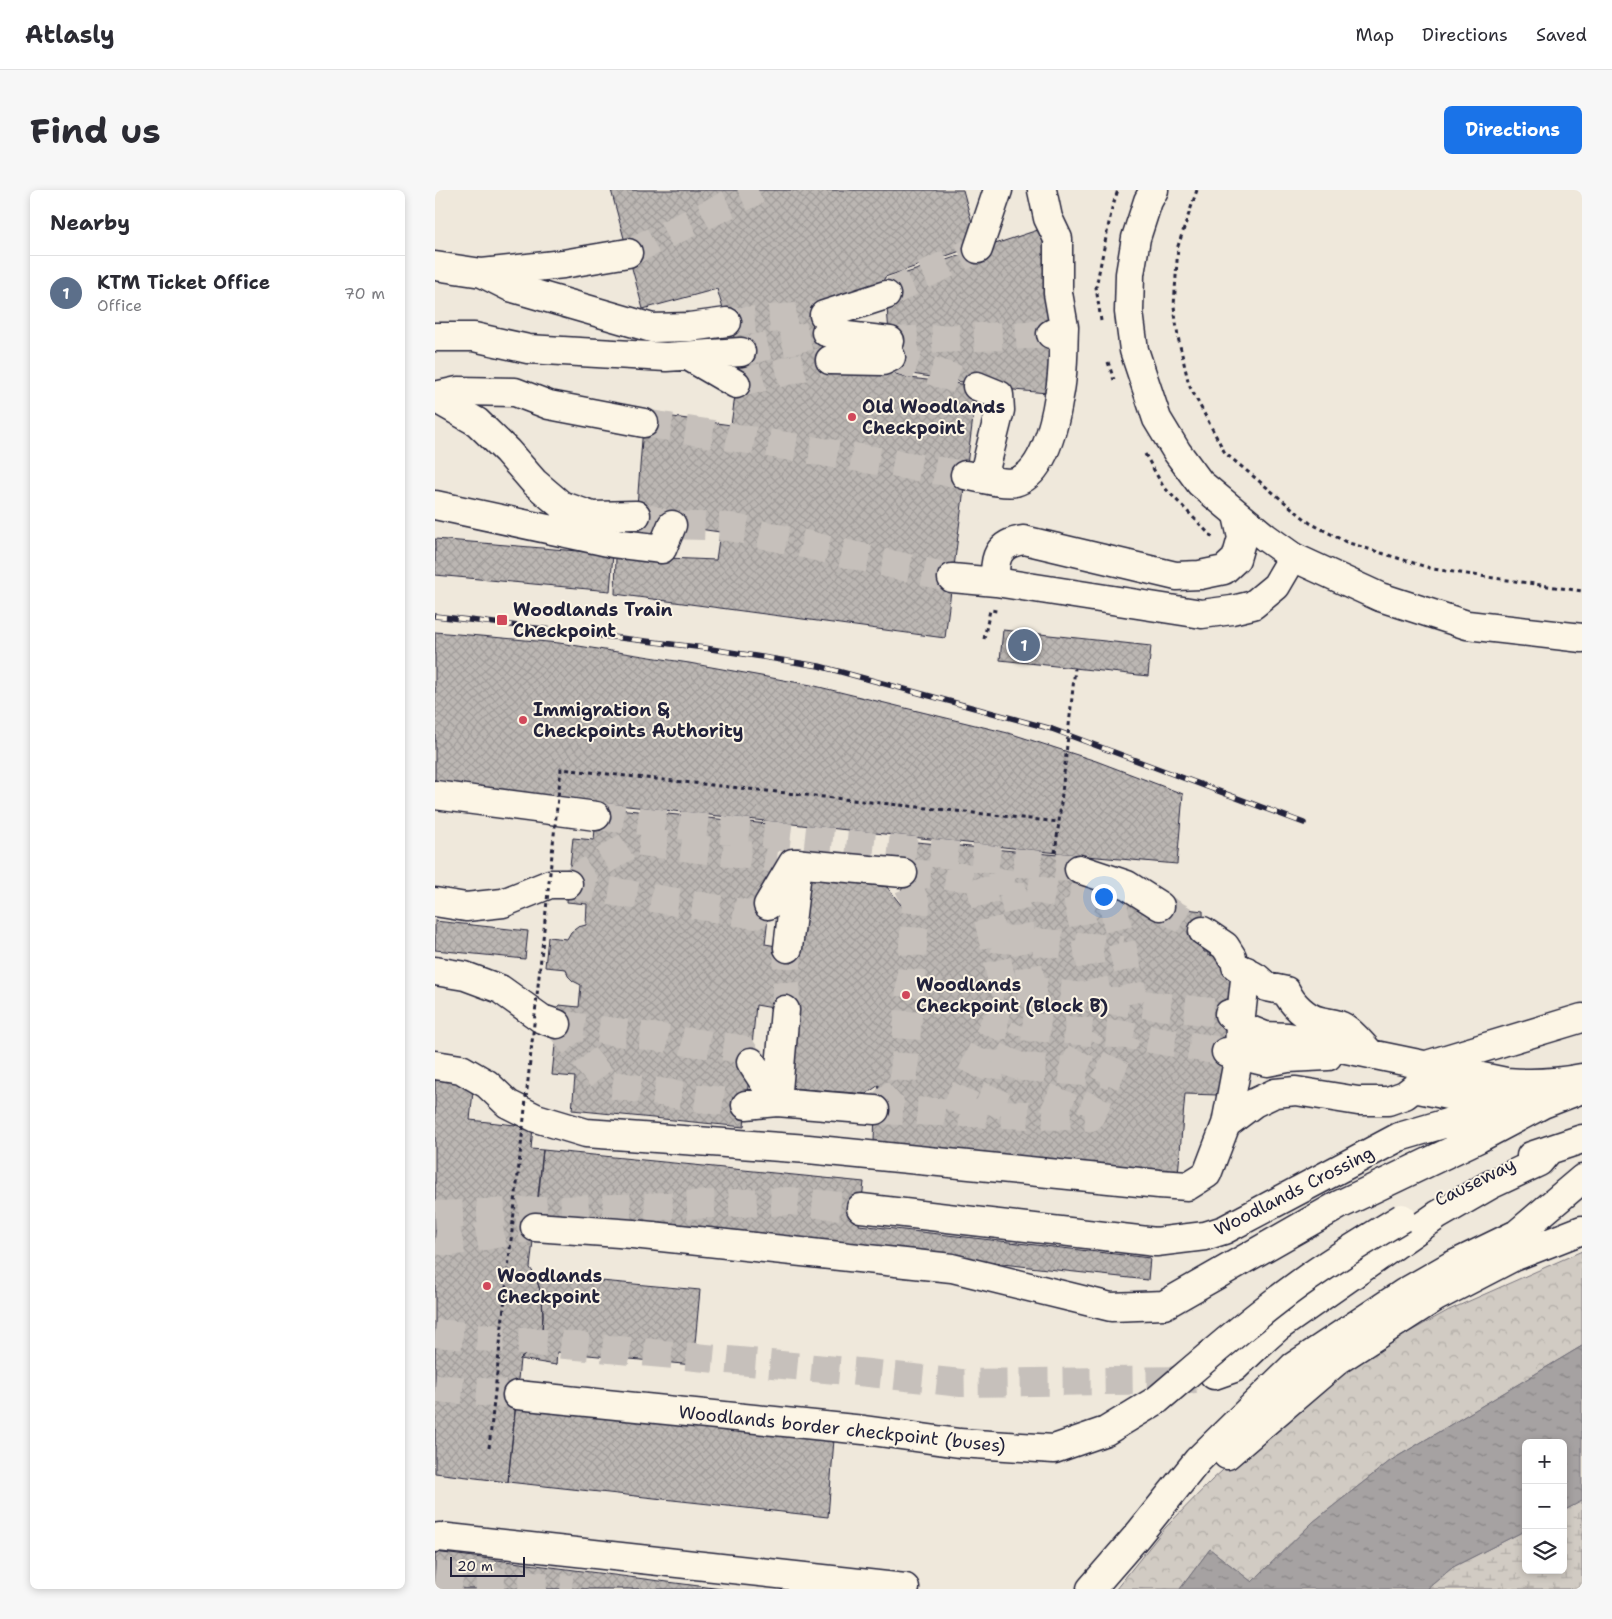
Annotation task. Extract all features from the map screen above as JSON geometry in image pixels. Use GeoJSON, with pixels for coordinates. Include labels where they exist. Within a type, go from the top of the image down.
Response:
{"type":"FeatureCollection","features":[{"type":"Feature","properties":{"kind":"main road"},"geometry":{"type":"LineString","coordinates":[[978,249],[999,190]]}},
{"type":"Feature","properties":{"kind":"main road"},"geometry":{"type":"LineString","coordinates":[[977,386],[999,395],[1000,410],[974,477],[1014,482],[1036,465],[1047,443],[1060,395],[1057,330],[1058,239],[1048,218],[1042,190]]}},
{"type":"Feature","properties":{"kind":"main road"},"geometry":{"type":"LineString","coordinates":[[1154,190],[1148,201],[1136,238],[1131,274],[1129,312],[1134,350],[1157,419],[1177,452],[1200,484],[1265,537],[1293,557],[1380,597],[1467,625],[1582,638]]}},
{"type":"Feature","properties":{"kind":"main road"},"geometry":{"type":"LineString","coordinates":[[435,266],[482,273],[563,264],[628,252]]}},
{"type":"Feature","properties":{"kind":"main road"},"geometry":{"type":"LineString","coordinates":[[482,273],[510,287],[652,328],[689,327],[727,322]]}},
{"type":"Feature","properties":{"kind":"main road"},"geometry":{"type":"LineString","coordinates":[[830,360],[883,361],[890,349],[837,335],[825,323],[886,295]]}},
{"type":"Feature","properties":{"kind":"main road"},"geometry":{"type":"LineString","coordinates":[[435,337],[474,337],[528,349],[666,357],[741,352]]}},
{"type":"Feature","properties":{"kind":"main road"},"geometry":{"type":"LineString","coordinates":[[687,356],[736,384]]}},
{"type":"Feature","properties":{"kind":"main road"},"geometry":{"type":"LineString","coordinates":[[435,397],[458,390],[515,392],[549,405],[643,423]]}},
{"type":"Feature","properties":{"kind":"main road"},"geometry":{"type":"LineString","coordinates":[[435,397],[477,422],[507,451],[534,482],[561,505],[592,516],[636,515]]}},
{"type":"Feature","properties":{"kind":"main road"},"geometry":{"type":"LineString","coordinates":[[435,505],[613,543],[662,549],[672,525]]}},
{"type":"Feature","properties":{"kind":"main road"},"geometry":{"type":"LineString","coordinates":[[996,582],[995,569],[997,557],[1003,547],[1013,541],[1024,540],[1176,576],[1224,570],[1236,559],[1243,538],[1237,514]]}},
{"type":"Feature","properties":{"kind":"main road"},"geometry":{"type":"LineString","coordinates":[[1082,596],[1091,556]]}},
{"type":"Feature","properties":{"kind":"main road"},"geometry":{"type":"LineString","coordinates":[[952,578],[996,582],[1202,614],[1253,605],[1276,586],[1293,557]]}},
{"type":"Feature","properties":{"kind":"main road"},"geometry":{"type":"LineString","coordinates":[[1204,574],[1216,612]]}},
{"type":"Feature","properties":{"kind":"main road"},"geometry":{"type":"LineString","coordinates":[[435,795],[596,816]]}},
{"type":"Feature","properties":{"kind":"main road"},"geometry":{"type":"LineString","coordinates":[[789,861],[903,873]]}},
{"type":"Feature","properties":{"kind":"main road"},"geometry":{"type":"LineString","coordinates":[[768,905],[789,861]]}},
{"type":"Feature","properties":{"kind":"main road"},"geometry":{"type":"LineString","coordinates":[[788,948],[789,861]]}},
{"type":"Feature","properties":{"kind":"main road"},"geometry":{"type":"LineString","coordinates":[[1079,869],[1127,885],[1160,906]]}},
{"type":"Feature","properties":{"kind":"main road"},"geometry":{"type":"LineString","coordinates":[[435,902],[466,907],[503,903],[551,884],[568,884]]}},
{"type":"Feature","properties":{"kind":"main road"},"geometry":{"type":"LineString","coordinates":[[1203,931],[1225,946],[1238,965],[1267,987],[1286,991],[1290,1000],[1306,1016],[1318,1021],[1341,1026],[1355,1037],[1371,1054]]}},
{"type":"Feature","properties":{"kind":"main road"},"geometry":{"type":"LineString","coordinates":[[435,1065],[461,1068],[487,1084],[508,1104],[536,1118],[586,1133],[818,1150],[1188,1186],[1207,1174],[1226,1124],[1238,965]]}},
{"type":"Feature","properties":{"kind":"main road"},"geometry":{"type":"LineString","coordinates":[[435,971],[465,976],[500,989],[542,1019],[557,1024]]}},
{"type":"Feature","properties":{"kind":"main road"},"geometry":{"type":"LineString","coordinates":[[777,1102],[785,1010]]}},
{"type":"Feature","properties":{"kind":"main road"},"geometry":{"type":"LineString","coordinates":[[1426,1065],[1582,1018]]}},
{"type":"Feature","properties":{"kind":"main road"},"geometry":{"type":"LineString","coordinates":[[1235,1019],[1245,1028],[1265,1036],[1288,1037],[1506,1082],[1529,1084],[1582,1078]]}},
{"type":"Feature","properties":{"kind":"main road"},"geometry":{"type":"LineString","coordinates":[[1232,1054],[1267,1062],[1288,1058],[1371,1054]]}},
{"type":"Feature","properties":{"kind":"main road"},"geometry":{"type":"LineString","coordinates":[[751,1062],[777,1102]]}},
{"type":"Feature","properties":{"kind":"main road"},"geometry":{"type":"LineString","coordinates":[[1226,1124],[1254,1103],[1275,1093],[1296,1091],[1358,1101],[1388,1101],[1405,1095],[1414,1088],[1467,1099],[1543,1104]]}},
{"type":"Feature","properties":{"kind":"main road","name":"Woodlands Crossing"},"geometry":{"type":"LineString","coordinates":[[535,1227],[633,1234],[952,1268],[1111,1307],[1164,1305],[1339,1205],[1479,1138],[1543,1104],[1582,1089]]}},
{"type":"Feature","properties":{"kind":"main road"},"geometry":{"type":"LineString","coordinates":[[747,1105],[777,1102],[875,1110]]}},
{"type":"Feature","properties":{"kind":"main road","name":"Woodlands Crossing"},"geometry":{"type":"LineString","coordinates":[[861,1208],[1156,1242],[1205,1236],[1224,1230],[1399,1137],[1457,1120],[1543,1104]]}},
{"type":"Feature","properties":{"kind":"main road"},"geometry":{"type":"LineString","coordinates":[[1214,1375],[1235,1368],[1279,1327],[1438,1215],[1490,1185],[1539,1162],[1549,1150],[1582,1139]]}},
{"type":"Feature","properties":{"kind":"main road","name":"Causeway"},"geometry":{"type":"LineString","coordinates":[[1157,1400],[1255,1317],[1300,1283],[1342,1255],[1402,1218],[1464,1186],[1516,1161],[1549,1150]]}},
{"type":"Feature","properties":{"kind":"main road"},"geometry":{"type":"LineString","coordinates":[[1517,1234],[1582,1179]]}},
{"type":"Feature","properties":{"kind":"main road"},"geometry":{"type":"LineString","coordinates":[[1091,1589],[1137,1536],[1198,1460],[1293,1368],[1420,1284],[1451,1266],[1517,1234],[1582,1212]]}},
{"type":"Feature","properties":{"kind":"main road"},"geometry":{"type":"LineString","coordinates":[[1105,1589],[1137,1536],[1168,1506],[1338,1360],[1436,1298],[1513,1257],[1582,1230]]}},
{"type":"Feature","properties":{"kind":"main road","name":"Woodlands border checkpoint (buses)"},"geometry":{"type":"LineString","coordinates":[[517,1395],[864,1430],[959,1443],[1053,1449],[1106,1431],[1157,1400]]}},
{"type":"Feature","properties":{"kind":"main road"},"geometry":{"type":"LineString","coordinates":[[435,1538],[439,1536],[905,1588]]}},
{"type":"Feature","properties":{"kind":"path"},"geometry":{"type":"LineString","coordinates":[[1197,190],[1177,246],[1174,306],[1178,337],[1189,385],[1225,453],[1310,523],[1346,542],[1433,569],[1582,591]]}},
{"type":"Feature","properties":{"kind":"path"},"geometry":{"type":"LineString","coordinates":[[984,639],[990,610],[999,611]]}},
{"type":"Feature","properties":{"kind":"path"},"geometry":{"type":"LineString","coordinates":[[1055,853],[1075,668]]}},
{"type":"Feature","properties":{"kind":"path"},"geometry":{"type":"LineString","coordinates":[[489,1448],[561,769],[1059,822]]}},
{"type":"Feature","properties":{"kind":"green space"},"geometry":{"type":"Polygon","coordinates":[[[1582,1251],[1582,1346],[1390,1461],[1313,1522],[1252,1582],[1210,1549],[1180,1589],[1116,1589],[1165,1528],[1212,1480],[1265,1432],[1332,1380],[1393,1341],[1449,1310],[1582,1251]]]}},
{"type":"Feature","properties":{"kind":"green space"},"geometry":{"type":"Polygon","coordinates":[[[1582,1501],[1582,1589],[1427,1589],[1453,1567],[1522,1532],[1522,1574],[1567,1574],[1567,1509],[1582,1501]]]}},
{"type":"Feature","properties":{"kind":"water"},"geometry":{"type":"Polygon","coordinates":[[[1582,1346],[1582,1501],[1567,1509],[1567,1439],[1522,1439],[1522,1532],[1453,1567],[1427,1589],[1180,1589],[1210,1549],[1252,1582],[1313,1522],[1390,1461],[1582,1346]]]}},
{"type":"Feature","properties":{"kind":"building","name":"Old Woodlands Checkpoint"},"geometry":{"type":"Polygon","coordinates":[[[611,190],[963,190],[978,245],[885,277],[881,286],[824,315],[830,360],[891,368],[896,374],[910,378],[977,386],[945,638],[615,594],[616,556],[716,560],[720,532],[636,520],[644,413],[731,425],[741,352],[727,322],[717,289],[643,309],[611,190]]]}},
{"type":"Feature","properties":{"kind":"building","name":"Old Woodlands Checkpoint"},"geometry":{"type":"Polygon","coordinates":[[[1044,228],[1051,334],[1047,393],[1014,390],[899,372],[891,361],[885,280],[1044,228]]]}},
{"type":"Feature","properties":{"kind":"building"},"geometry":{"type":"Polygon","coordinates":[[[435,539],[613,554],[610,591],[435,575],[435,539]]]}},
{"type":"Feature","properties":{"kind":"building"},"geometry":{"type":"Polygon","coordinates":[[[1003,630],[1151,646],[1148,676],[1000,660],[1003,630]]]}},
{"type":"Feature","properties":{"kind":"building","name":"Woodlands Train Checkpoint"},"geometry":{"type":"Polygon","coordinates":[[[435,632],[559,643],[689,663],[811,685],[1012,734],[1096,761],[1183,794],[1177,864],[1086,856],[435,785],[435,632]]]}},
{"type":"Feature","properties":{"kind":"building","name":"Woodlands Checkpoint (Block B)"},"geometry":{"type":"Polygon","coordinates":[[[597,807],[778,825],[765,944],[795,949],[801,882],[811,876],[887,887],[901,905],[905,841],[1080,857],[1077,896],[1203,911],[1204,952],[1208,952],[1208,955],[1237,957],[1226,1052],[1218,1095],[1185,1094],[1178,1175],[874,1141],[875,1110],[879,1085],[866,1094],[789,1088],[790,1011],[756,1005],[744,1127],[572,1110],[575,1077],[552,1075],[559,1005],[579,1007],[581,985],[568,976],[566,969],[545,967],[548,937],[567,939],[571,932],[578,927],[586,925],[587,904],[567,902],[568,884],[573,838],[594,840],[597,807]]]}},
{"type":"Feature","properties":{"kind":"building"},"geometry":{"type":"Polygon","coordinates":[[[435,921],[528,931],[525,959],[435,950],[435,921]]]}},
{"type":"Feature","properties":{"kind":"building","name":"Woodlands Checkpoint"},"geometry":{"type":"Polygon","coordinates":[[[435,1078],[474,1082],[470,1120],[533,1127],[531,1149],[543,1150],[530,1268],[535,1275],[542,1296],[542,1331],[535,1347],[520,1359],[508,1482],[435,1473],[435,1078]]]}},
{"type":"Feature","properties":{"kind":"building"},"geometry":{"type":"Polygon","coordinates":[[[543,1150],[864,1182],[859,1225],[1150,1258],[1148,1280],[537,1213],[543,1150]]]}},
{"type":"Feature","properties":{"kind":"building"},"geometry":{"type":"Polygon","coordinates":[[[535,1275],[700,1290],[693,1365],[557,1352],[556,1365],[520,1359],[535,1347],[542,1331],[542,1296],[535,1275]]]}},
{"type":"Feature","properties":{"kind":"building"},"geometry":{"type":"Polygon","coordinates":[[[516,1404],[834,1439],[828,1517],[508,1482],[516,1404]]]}},
{"type":"Feature","properties":{"kind":"building"},"geometry":{"type":"Polygon","coordinates":[[[435,1552],[722,1589],[435,1589],[435,1552]]]}},
{"type":"Feature","properties":{"kind":"tunnel"},"geometry":{"type":"LineString","coordinates":[[628,253],[758,190]]}},
{"type":"Feature","properties":{"kind":"tunnel"},"geometry":{"type":"LineString","coordinates":[[886,295],[978,249]]}},
{"type":"Feature","properties":{"kind":"tunnel"},"geometry":{"type":"LineString","coordinates":[[727,322],[824,315]]}},
{"type":"Feature","properties":{"kind":"tunnel"},"geometry":{"type":"LineString","coordinates":[[741,352],[826,332]]}},
{"type":"Feature","properties":{"kind":"tunnel"},"geometry":{"type":"LineString","coordinates":[[890,341],[1051,334]]}},
{"type":"Feature","properties":{"kind":"tunnel"},"geometry":{"type":"LineString","coordinates":[[891,357],[977,386]]}},
{"type":"Feature","properties":{"kind":"tunnel"},"geometry":{"type":"LineString","coordinates":[[736,384],[830,360]]}},
{"type":"Feature","properties":{"kind":"tunnel"},"geometry":{"type":"LineString","coordinates":[[644,423],[965,475]]}},
{"type":"Feature","properties":{"kind":"tunnel"},"geometry":{"type":"LineString","coordinates":[[636,515],[672,525],[730,527],[952,578]]}},
{"type":"Feature","properties":{"kind":"tunnel"},"geometry":{"type":"LineString","coordinates":[[596,816],[1079,869]]}},
{"type":"Feature","properties":{"kind":"tunnel"},"geometry":{"type":"LineString","coordinates":[[568,884],[635,841],[777,859]]}},
{"type":"Feature","properties":{"kind":"tunnel"},"geometry":{"type":"LineString","coordinates":[[875,1110],[903,1086],[916,904],[903,873]]}},
{"type":"Feature","properties":{"kind":"tunnel"},"geometry":{"type":"LineString","coordinates":[[903,873],[979,878],[1113,905],[1135,1003]]}},
{"type":"Feature","properties":{"kind":"tunnel"},"geometry":{"type":"LineString","coordinates":[[979,878],[1003,986],[1229,1014]]}},
{"type":"Feature","properties":{"kind":"tunnel"},"geometry":{"type":"LineString","coordinates":[[568,884],[755,915],[768,905]]}},
{"type":"Feature","properties":{"kind":"tunnel"},"geometry":{"type":"LineString","coordinates":[[1011,884],[1033,990]]}},
{"type":"Feature","properties":{"kind":"tunnel"},"geometry":{"type":"LineString","coordinates":[[1077,897],[1098,999]]}},
{"type":"Feature","properties":{"kind":"tunnel"},"geometry":{"type":"LineString","coordinates":[[1160,906],[1203,931]]}},
{"type":"Feature","properties":{"kind":"tunnel"},"geometry":{"type":"LineString","coordinates":[[992,938],[1123,950]]}},
{"type":"Feature","properties":{"kind":"tunnel"},"geometry":{"type":"LineString","coordinates":[[785,1010],[788,948]]}},
{"type":"Feature","properties":{"kind":"tunnel"},"geometry":{"type":"LineString","coordinates":[[557,1024],[606,1084],[746,1105]]}},
{"type":"Feature","properties":{"kind":"tunnel"},"geometry":{"type":"LineString","coordinates":[[557,1024],[742,1049],[751,1062]]}},
{"type":"Feature","properties":{"kind":"tunnel"},"geometry":{"type":"LineString","coordinates":[[954,1113],[994,1024],[1127,1035],[1226,1052]]}},
{"type":"Feature","properties":{"kind":"tunnel"},"geometry":{"type":"LineString","coordinates":[[986,1113],[1025,1027]]}},
{"type":"Feature","properties":{"kind":"tunnel"},"geometry":{"type":"LineString","coordinates":[[1053,1115],[1090,1032]]}},
{"type":"Feature","properties":{"kind":"tunnel"},"geometry":{"type":"LineString","coordinates":[[875,1110],[1090,1117],[1127,1035]]}},
{"type":"Feature","properties":{"kind":"tunnel"},"geometry":{"type":"LineString","coordinates":[[976,1063],[1109,1074]]}},
{"type":"Feature","properties":{"kind":"tunnel"},"geometry":{"type":"LineString","coordinates":[[435,1215],[790,1201],[861,1208]]}},
{"type":"Feature","properties":{"kind":"tunnel"},"geometry":{"type":"LineString","coordinates":[[435,1240],[451,1242],[535,1227]]}},
{"type":"Feature","properties":{"kind":"tunnel"},"geometry":{"type":"LineString","coordinates":[[435,1333],[961,1383],[1195,1379]]}},
{"type":"Feature","properties":{"kind":"tunnel"},"geometry":{"type":"LineString","coordinates":[[435,1388],[517,1395]]}},
{"type":"Feature","properties":{"kind":"tunnel"},"geometry":{"type":"LineString","coordinates":[[435,1575],[572,1589]]}},
{"type":"Feature","properties":{"kind":"railway"},"geometry":{"type":"LineString","coordinates":[[435,616],[705,648],[819,666],[1052,729],[1304,823]]}},
{"type":"Feature","properties":{"kind":"place","name":"Old Woodlands Checkpoint"},"geometry":{"type":"Point","coordinates":[852,417]}},
{"type":"Feature","properties":{"kind":"place","name":"Woodlands Train Checkpoint"},"geometry":{"type":"Point","coordinates":[502,620]}},
{"type":"Feature","properties":{"kind":"place","name":"KTM Ticket Office"},"geometry":{"type":"Point","coordinates":[1024,645]}},
{"type":"Feature","properties":{"kind":"place","name":"Immigration & Checkpoints Authority"},"geometry":{"type":"Point","coordinates":[523,720]}},
{"type":"Feature","properties":{"kind":"place","name":"Woodlands Checkpoint (Block B)"},"geometry":{"type":"Point","coordinates":[906,995]}},
{"type":"Feature","properties":{"kind":"place","name":"Woodlands Checkpoint"},"geometry":{"type":"Point","coordinates":[487,1286]}}]}
